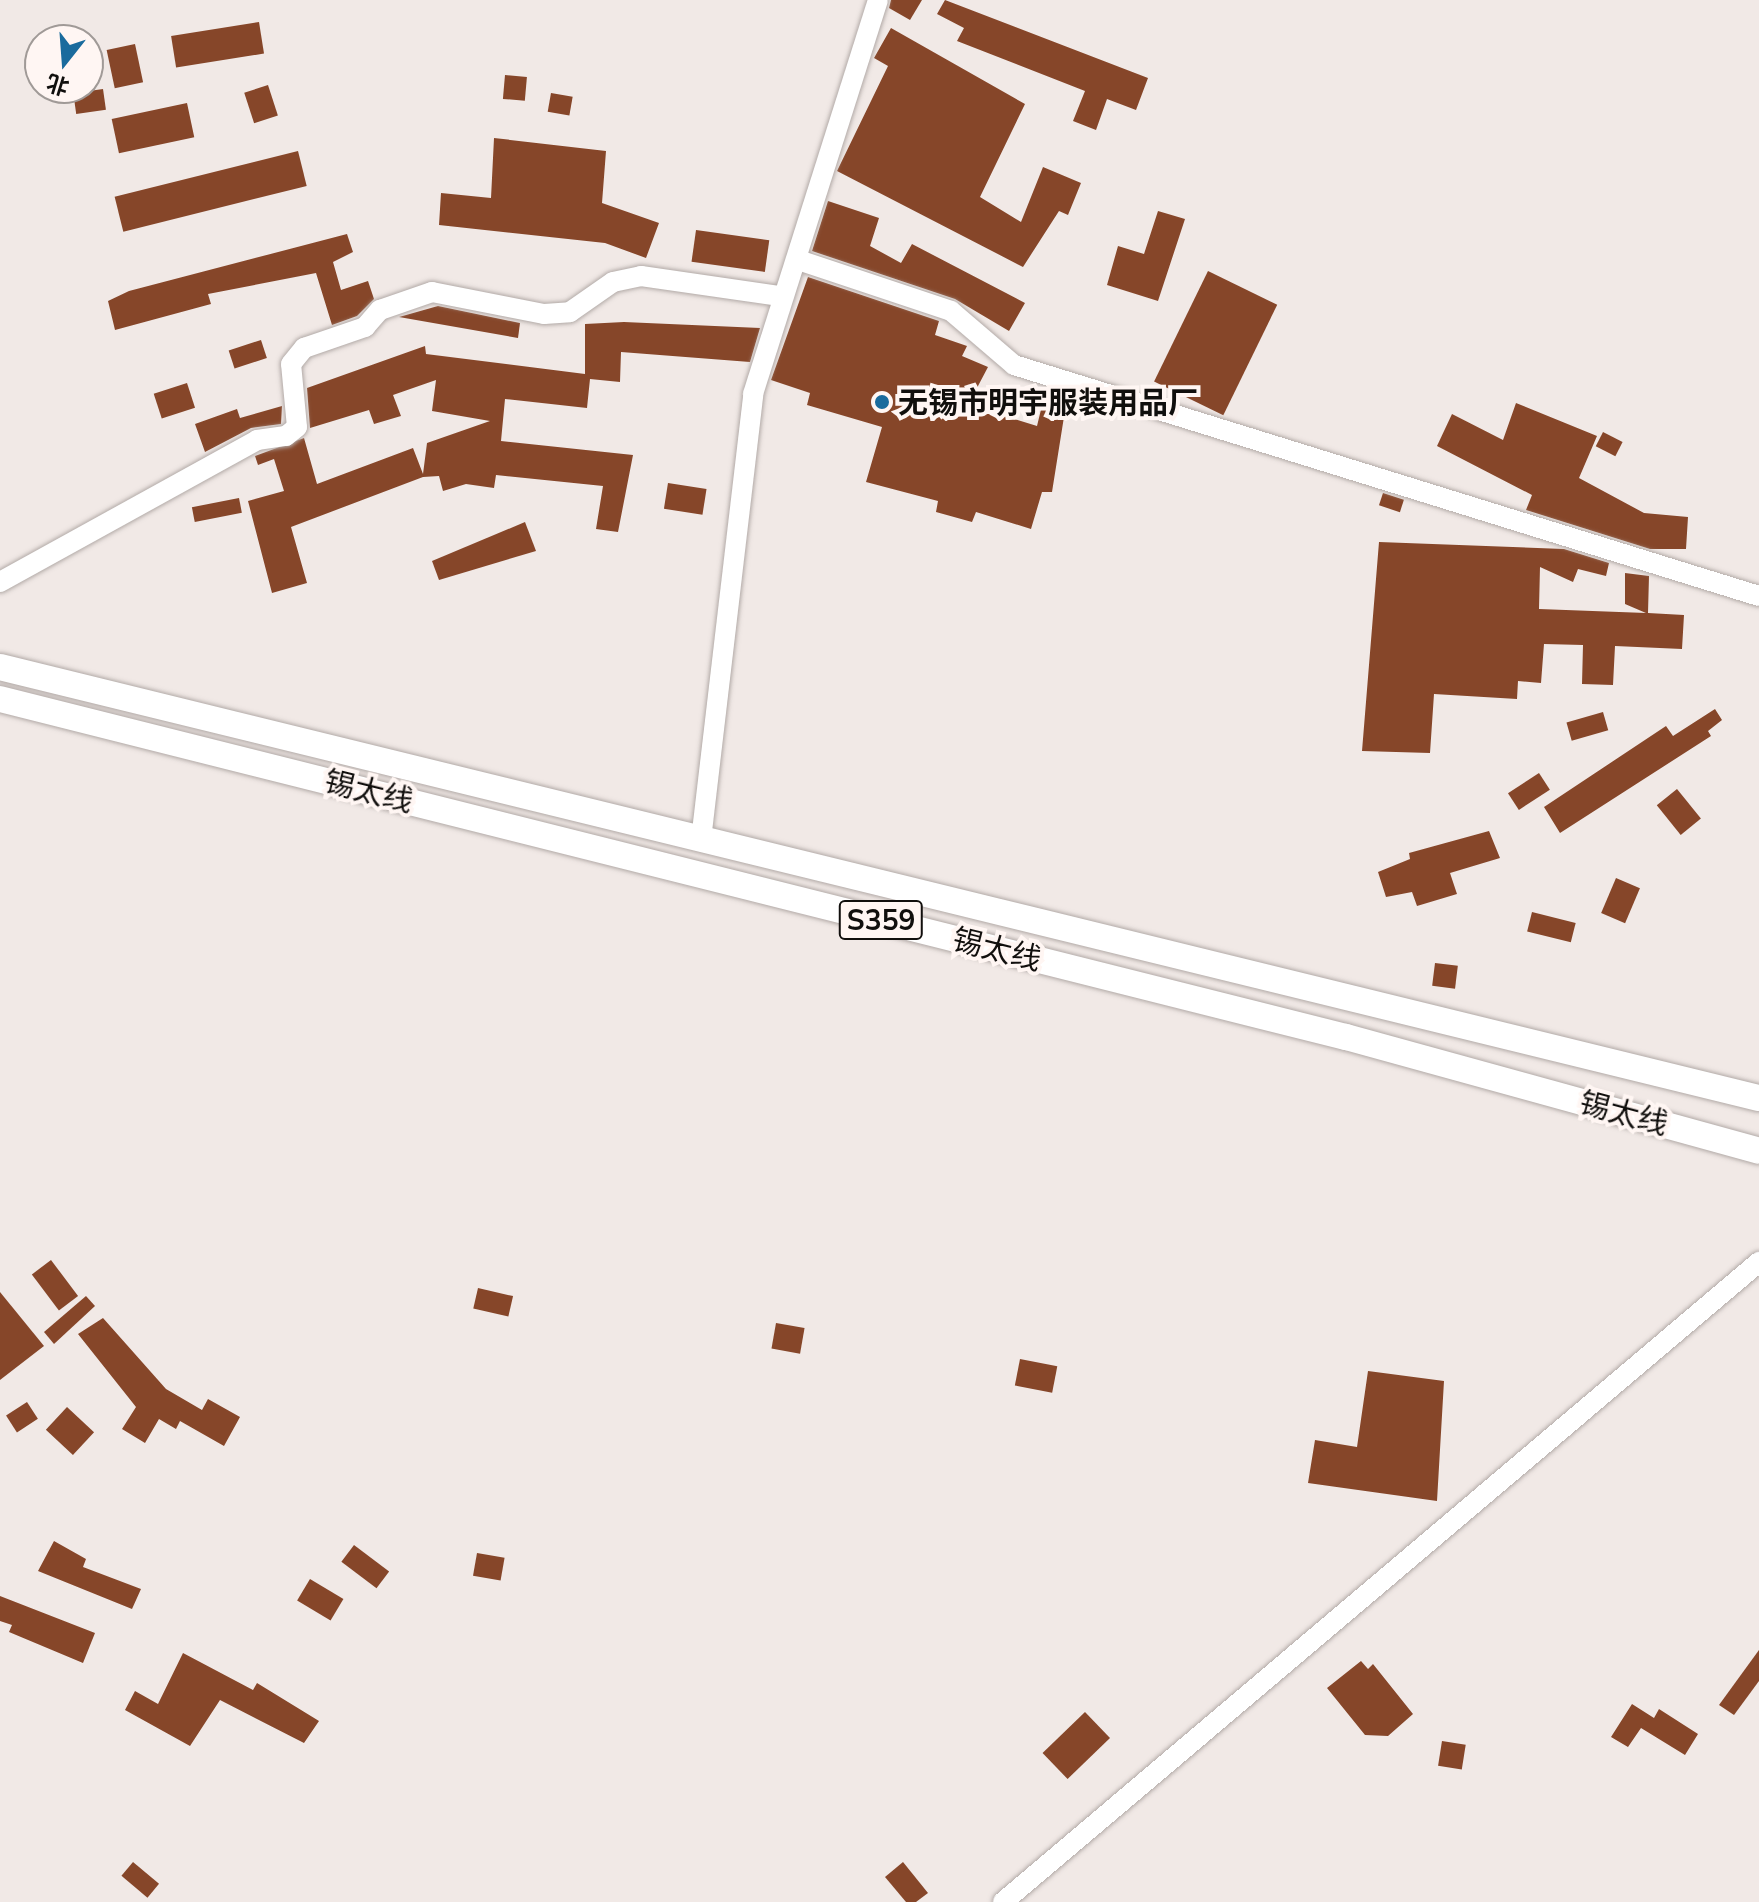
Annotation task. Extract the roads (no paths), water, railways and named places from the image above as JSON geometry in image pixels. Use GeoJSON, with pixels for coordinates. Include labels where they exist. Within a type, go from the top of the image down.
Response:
{"type":"FeatureCollection","features":[{"type":"Feature","properties":{"kind":"main road","name":"锡太线"},"geometry":{"type":"LineString","coordinates":[[0,667],[1759,1098]]}},
{"type":"Feature","properties":{"kind":"main road","name":"锡太线"},"geometry":{"type":"LineString","coordinates":[[0,699],[1330,1033],[1759,1151]]}},
{"type":"Feature","properties":{"kind":"street"},"geometry":{"type":"LineString","coordinates":[[701,840],[753,394],[779,296],[798,260],[878,0]]}},
{"type":"Feature","properties":{"kind":"street"},"geometry":{"type":"LineString","coordinates":[[798,260],[951,311],[990,351],[1014,365],[1759,596]]}},
{"type":"Feature","properties":{"kind":"street"},"geometry":{"type":"LineString","coordinates":[[0,582],[257,440],[286,436],[297,427],[291,364],[304,348],[365,327],[380,310],[432,292],[544,314],[570,312],[613,282],[641,276],[779,296]]}},
{"type":"Feature","properties":{"kind":"street"},"geometry":{"type":"LineString","coordinates":[[1003,1902],[1759,1262]]}},
{"type":"Feature","properties":{"kind":"place","name":"无锡市明宇服装用品厂"},"geometry":{"type":"Point","coordinates":[882,402]}}]}
